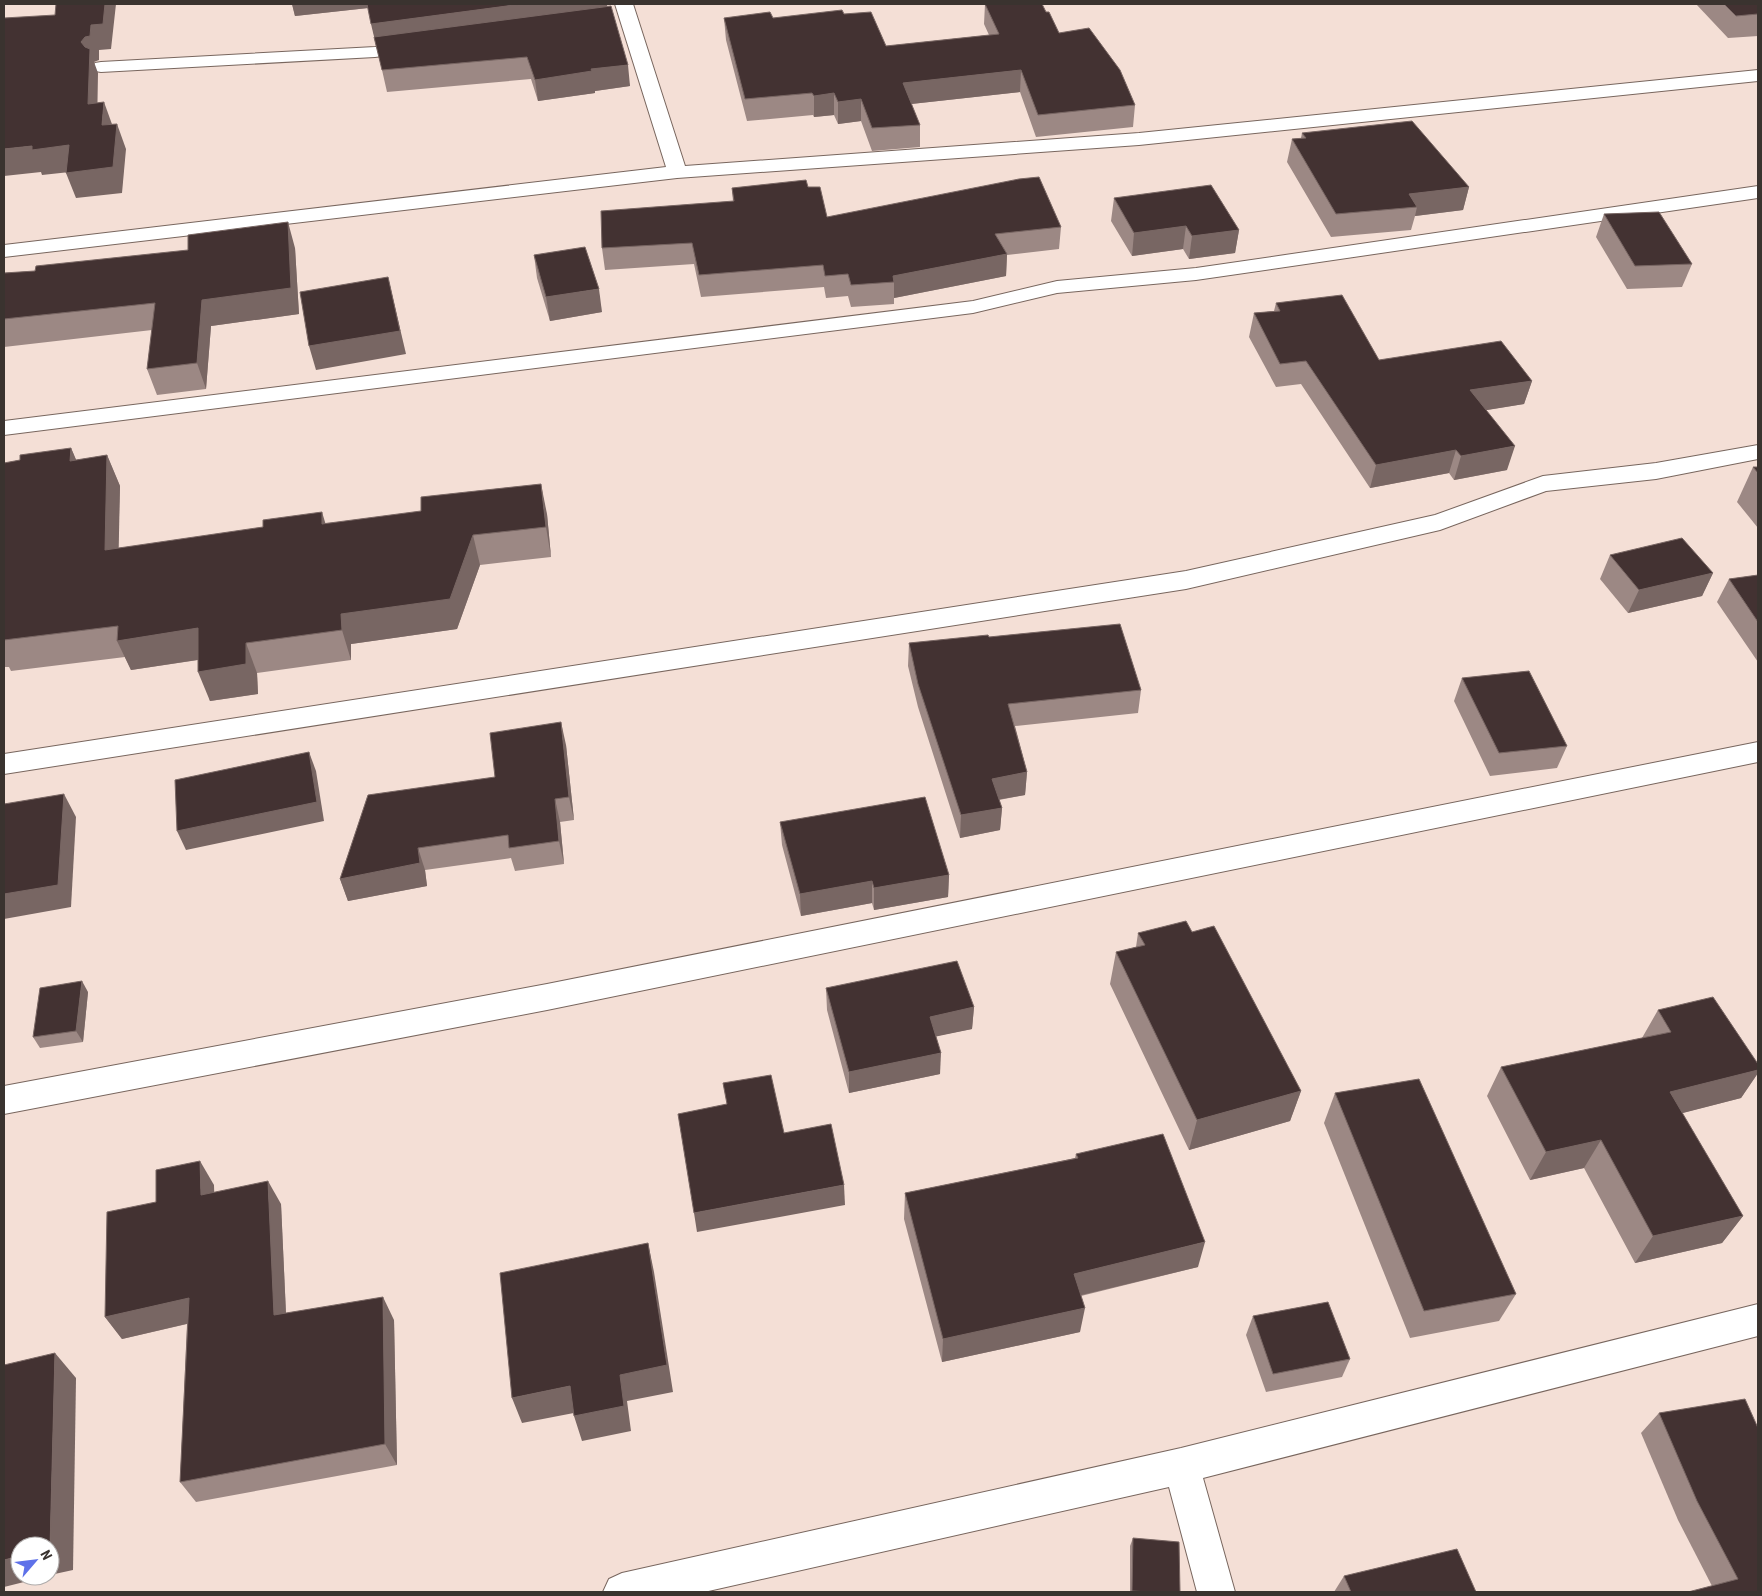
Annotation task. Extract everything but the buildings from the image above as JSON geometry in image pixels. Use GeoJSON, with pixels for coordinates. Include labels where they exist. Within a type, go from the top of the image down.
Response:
{"type":"FeatureCollection","features":[{"type":"Feature","properties":{"kind":"street"},"geometry":{"type":"LineString","coordinates":[[608,21],[626,11],[677,172]]}},
{"type":"Feature","properties":{"kind":"street"},"geometry":{"type":"LineString","coordinates":[[101,67],[375,52],[433,44]]}},
{"type":"Feature","properties":{"kind":"street"},"geometry":{"type":"LineString","coordinates":[[4,252],[677,172],[1139,139],[1758,76]]}},
{"type":"Feature","properties":{"kind":"street"},"geometry":{"type":"LineString","coordinates":[[4,428],[973,307],[1058,287],[1196,274],[1758,192]]}},
{"type":"Feature","properties":{"kind":"street"},"geometry":{"type":"LineString","coordinates":[[4,764],[1186,580],[1440,522],[1543,484],[1656,471],[1758,452]]}},
{"type":"Feature","properties":{"kind":"street"},"geometry":{"type":"LineString","coordinates":[[4,1100],[547,997],[1758,752]]}},
{"type":"Feature","properties":{"kind":"street"},"geometry":{"type":"LineString","coordinates":[[622,1592],[1181,1466],[1758,1320]]}},
{"type":"Feature","properties":{"kind":"street"},"geometry":{"type":"LineString","coordinates":[[1181,1466],[1216,1592]]}}]}
